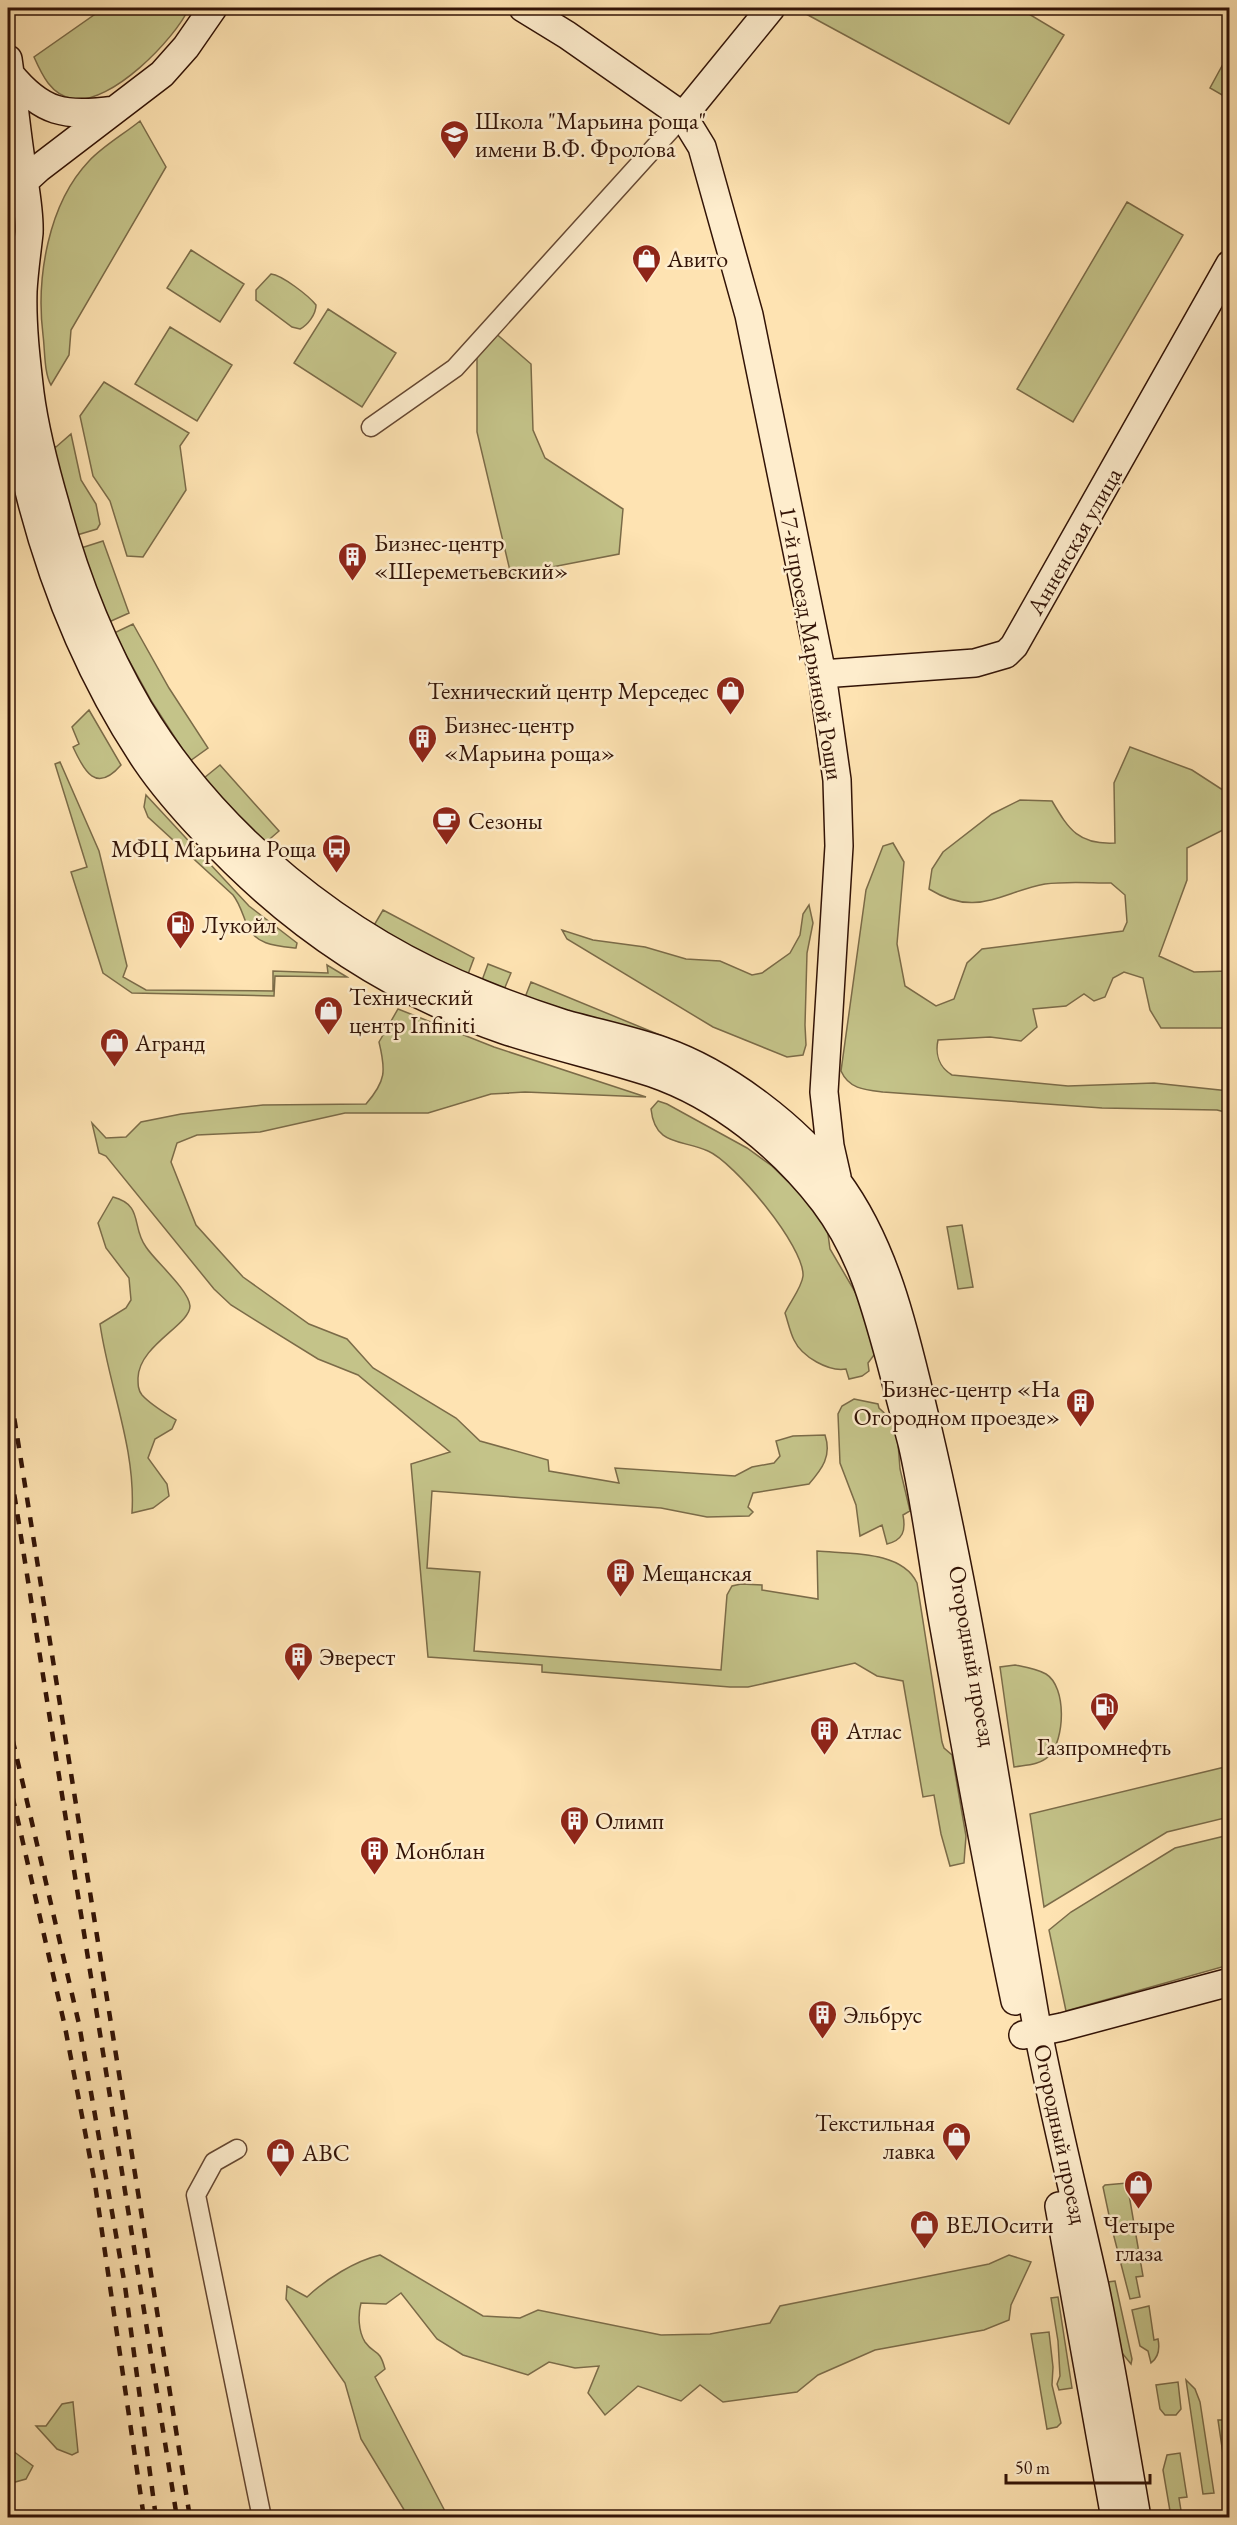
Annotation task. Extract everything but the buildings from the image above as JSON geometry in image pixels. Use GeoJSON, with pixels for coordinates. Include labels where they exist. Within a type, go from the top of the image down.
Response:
{"type":"FeatureCollection","features":[{"type":"Feature","properties":{"kind":"main road"},"geometry":{"type":"LineString","coordinates":[[523,8],[567,35],[683,116],[771,8]]}},
{"type":"Feature","properties":{"kind":"main road"},"geometry":{"type":"LineString","coordinates":[[16,189],[162,74],[175,61],[209,12]]}},
{"type":"Feature","properties":{"kind":"main road"},"geometry":{"type":"LineString","coordinates":[[9,66],[30,96],[51,108],[81,113],[114,110]]}},
{"type":"Feature","properties":{"kind":"main road"},"geometry":{"type":"LineString","coordinates":[[9,66],[16,189],[29,230]]}},
{"type":"Feature","properties":{"kind":"main road","name":"17-й проезд Марьиной Рощи"},"geometry":{"type":"LineString","coordinates":[[683,116],[702,147],[749,315],[822,674],[837,780],[839,846],[825,1097],[831,1146],[856,1254]]}},
{"type":"Feature","properties":{"kind":"main road"},"geometry":{"type":"LineString","coordinates":[[13,148],[34,154],[53,152],[73,144]]}},
{"type":"Feature","properties":{"kind":"main road"},"geometry":{"type":"LineString","coordinates":[[73,144],[51,176],[35,209],[29,230],[24,270],[23,315],[36,432],[66,546],[82,592],[139,709],[189,778],[244,840],[278,872],[333,915],[389,950],[471,990],[506,1017]]}},
{"type":"Feature","properties":{"kind":"main road","name":"Анненская улица"},"geometry":{"type":"LineString","coordinates":[[822,674],[975,663],[1006,654],[1014,646],[1230,264]]}},
{"type":"Feature","properties":{"kind":"main road"},"geometry":{"type":"LineString","coordinates":[[8,386],[16,440],[62,598],[112,706],[148,764],[189,815],[263,891],[351,957],[410,990],[506,1017]]}},
{"type":"Feature","properties":{"kind":"main road","name":"Огородный проезд"},"geometry":{"type":"LineString","coordinates":[[506,1017],[656,1074],[700,1096],[777,1129],[839,1183],[873,1245],[891,1290],[906,1338],[951,1528],[1044,2122],[1115,2517]]}},
{"type":"Feature","properties":{"kind":"main road"},"geometry":{"type":"LineString","coordinates":[[777,1129],[808,1124],[825,1097]]}},
{"type":"Feature","properties":{"kind":"main road","name":"Огородный проезд"},"geometry":{"type":"LineString","coordinates":[[777,1129],[780,1152],[822,1199],[856,1254],[874,1296],[913,1446],[984,1857],[1097,2296],[1137,2517]]}},
{"type":"Feature","properties":{"kind":"main road"},"geometry":{"type":"LineString","coordinates":[[1031,2034],[1230,1982]]}},
{"type":"Feature","properties":{"kind":"street"},"geometry":{"type":"LineString","coordinates":[[371,427],[455,368],[683,116]]}},
{"type":"Feature","properties":{"kind":"street"},"geometry":{"type":"LineString","coordinates":[[237,2149],[214,2162],[196,2195],[262,2517]]}},
{"type":"Feature","properties":{"kind":"shaded area"},"geometry":{"type":"Polygon","coordinates":[[[104,8],[189,8],[182,21],[156,52],[123,81],[105,92],[88,98],[65,97],[48,83],[34,57],[104,8]]]}},
{"type":"Feature","properties":{"kind":"shaded area"},"geometry":{"type":"Polygon","coordinates":[[[795,8],[1019,8],[1064,35],[1009,124],[795,8]]]}},
{"type":"Feature","properties":{"kind":"shaded area"},"geometry":{"type":"Polygon","coordinates":[[[1229,53],[1229,99],[1210,88],[1229,53]]]}},
{"type":"Feature","properties":{"kind":"shaded area"},"geometry":{"type":"Polygon","coordinates":[[[140,121],[166,167],[71,330],[69,355],[51,385],[45,361],[41,290],[48,243],[55,220],[75,178],[89,161],[140,121]]]}},
{"type":"Feature","properties":{"kind":"shaded area"},"geometry":{"type":"Polygon","coordinates":[[[1127,202],[1183,235],[1073,422],[1017,389],[1127,202]]]}},
{"type":"Feature","properties":{"kind":"shaded area"},"geometry":{"type":"Polygon","coordinates":[[[191,250],[244,284],[220,322],[167,288],[191,250]]]}},
{"type":"Feature","properties":{"kind":"shaded area"},"geometry":{"type":"Polygon","coordinates":[[[271,274],[295,286],[316,305],[311,319],[300,329],[292,327],[256,300],[256,290],[271,274]]]}},
{"type":"Feature","properties":{"kind":"shaded area"},"geometry":{"type":"Polygon","coordinates":[[[328,309],[396,353],[362,407],[294,363],[328,309]]]}},
{"type":"Feature","properties":{"kind":"shaded area"},"geometry":{"type":"Polygon","coordinates":[[[170,327],[232,365],[197,421],[135,384],[170,327]]]}},
{"type":"Feature","properties":{"kind":"shaded area"},"geometry":{"type":"Polygon","coordinates":[[[493,331],[531,364],[533,430],[545,458],[623,509],[619,554],[511,575],[477,432],[477,350],[493,331]]]}},
{"type":"Feature","properties":{"kind":"shaded area"},"geometry":{"type":"Polygon","coordinates":[[[104,382],[189,433],[180,446],[186,490],[143,557],[127,556],[110,501],[93,476],[80,416],[104,382]]]}},
{"type":"Feature","properties":{"kind":"shaded area"},"geometry":{"type":"Polygon","coordinates":[[[71,434],[81,480],[96,504],[100,524],[97,529],[77,535],[53,446],[56,447],[71,434]]]}},
{"type":"Feature","properties":{"kind":"shaded area"},"geometry":{"type":"Polygon","coordinates":[[[103,541],[129,613],[109,622],[81,548],[103,541]]]}},
{"type":"Feature","properties":{"kind":"shaded area"},"geometry":{"type":"Polygon","coordinates":[[[133,624],[169,688],[208,748],[190,761],[152,702],[114,633],[133,624]]]}},
{"type":"Feature","properties":{"kind":"shaded area"},"geometry":{"type":"Polygon","coordinates":[[[89,710],[121,765],[104,778],[92,776],[86,771],[73,747],[79,744],[72,727],[89,710]]]}},
{"type":"Feature","properties":{"kind":"shaded area"},"geometry":{"type":"Polygon","coordinates":[[[1130,747],[1192,770],[1229,794],[1229,827],[1187,848],[1187,880],[1159,956],[1194,972],[1229,971],[1229,1028],[1161,1028],[1150,1010],[1143,978],[1124,972],[1113,978],[1105,997],[1094,1001],[1084,994],[1066,1006],[1033,1009],[1037,1027],[1021,1041],[990,1037],[938,1040],[938,1055],[941,1064],[952,1075],[1068,1086],[1154,1083],[1229,1091],[1229,1113],[1217,1110],[1102,1108],[883,1092],[864,1089],[848,1082],[841,1071],[866,890],[883,846],[893,843],[904,862],[897,944],[905,986],[936,1006],[954,999],[967,963],[982,949],[1123,931],[1127,922],[1125,895],[1111,883],[1045,884],[974,903],[960,902],[929,889],[932,869],[943,852],[992,814],[1020,800],[1052,801],[1076,834],[1092,841],[1115,843],[1114,783],[1130,747]]]}},
{"type":"Feature","properties":{"kind":"shaded area"},"geometry":{"type":"Polygon","coordinates":[[[60,762],[99,851],[127,966],[123,977],[146,990],[273,991],[273,971],[328,973],[327,965],[347,977],[275,976],[274,996],[132,993],[103,973],[71,872],[87,867],[55,764],[60,762]]]}},
{"type":"Feature","properties":{"kind":"shaded area"},"geometry":{"type":"Polygon","coordinates":[[[220,765],[279,831],[264,844],[204,778],[220,765]]]}},
{"type":"Feature","properties":{"kind":"shaded area"},"geometry":{"type":"Polygon","coordinates":[[[146,795],[249,906],[297,943],[296,948],[267,943],[255,937],[233,895],[148,817],[144,807],[146,795]]]}},
{"type":"Feature","properties":{"kind":"shaded area"},"geometry":{"type":"Polygon","coordinates":[[[809,905],[813,923],[807,953],[806,1045],[803,1055],[787,1057],[713,1027],[567,939],[562,930],[593,940],[645,947],[686,959],[720,961],[752,975],[762,973],[790,953],[800,935],[803,914],[809,905]]]}},
{"type":"Feature","properties":{"kind":"shaded area"},"geometry":{"type":"Polygon","coordinates":[[[383,910],[474,958],[467,977],[373,927],[383,910]]]}},
{"type":"Feature","properties":{"kind":"shaded area"},"geometry":{"type":"Polygon","coordinates":[[[488,964],[511,973],[503,992],[481,983],[488,964]]]}},
{"type":"Feature","properties":{"kind":"shaded area"},"geometry":{"type":"Polygon","coordinates":[[[531,982],[672,1040],[709,1059],[524,1000],[531,982]]]}},
{"type":"Feature","properties":{"kind":"shaded area"},"geometry":{"type":"Polygon","coordinates":[[[398,1009],[494,1047],[646,1097],[525,1092],[491,1094],[428,1113],[345,1113],[260,1132],[197,1135],[177,1143],[171,1162],[196,1225],[243,1277],[309,1324],[347,1339],[373,1368],[456,1418],[480,1441],[548,1460],[549,1471],[619,1483],[615,1468],[735,1476],[752,1467],[774,1463],[780,1456],[776,1441],[793,1436],[825,1435],[827,1443],[824,1462],[809,1484],[753,1493],[748,1507],[753,1512],[749,1516],[707,1517],[661,1508],[432,1491],[427,1568],[480,1572],[474,1651],[721,1670],[727,1595],[732,1586],[762,1585],[762,1590],[818,1599],[817,1551],[873,1556],[899,1564],[910,1572],[917,1583],[942,1742],[944,1748],[952,1755],[966,1836],[964,1863],[950,1866],[934,1795],[923,1797],[903,1681],[877,1676],[855,1663],[748,1687],[730,1687],[542,1672],[542,1665],[428,1657],[411,1464],[450,1452],[358,1375],[318,1359],[231,1305],[214,1289],[106,1156],[99,1153],[92,1123],[106,1138],[126,1137],[141,1122],[181,1114],[263,1105],[366,1104],[377,1089],[383,1075],[379,1042],[398,1009]]]}},
{"type":"Feature","properties":{"kind":"shaded area"},"geometry":{"type":"Polygon","coordinates":[[[658,1101],[747,1148],[772,1166],[826,1219],[830,1249],[861,1302],[873,1343],[874,1355],[868,1363],[869,1371],[862,1376],[849,1379],[846,1369],[824,1366],[809,1357],[798,1346],[791,1334],[785,1313],[803,1276],[801,1263],[793,1246],[766,1207],[720,1158],[698,1147],[671,1140],[658,1130],[651,1109],[658,1101]]]}},
{"type":"Feature","properties":{"kind":"shaded area"},"geometry":{"type":"Polygon","coordinates":[[[113,1197],[129,1205],[146,1247],[184,1292],[190,1306],[182,1321],[147,1356],[141,1366],[138,1381],[138,1387],[146,1399],[176,1420],[172,1429],[155,1439],[148,1458],[167,1484],[169,1496],[153,1508],[132,1513],[130,1465],[126,1441],[100,1324],[126,1308],[131,1300],[129,1278],[106,1248],[98,1223],[113,1197]]]}},
{"type":"Feature","properties":{"kind":"shaded area"},"geometry":{"type":"Polygon","coordinates":[[[962,1225],[973,1287],[958,1289],[947,1227],[962,1225]]]}},
{"type":"Feature","properties":{"kind":"shaded area"},"geometry":{"type":"Polygon","coordinates":[[[854,1399],[878,1404],[879,1408],[894,1422],[897,1430],[900,1469],[910,1511],[903,1515],[904,1526],[900,1537],[887,1544],[882,1525],[860,1536],[856,1505],[840,1463],[838,1414],[842,1406],[854,1399]]]}},
{"type":"Feature","properties":{"kind":"shaded area"},"geometry":{"type":"Polygon","coordinates":[[[1015,1665],[1042,1672],[1053,1681],[1060,1701],[1061,1726],[1049,1756],[1037,1763],[1014,1767],[1000,1667],[1015,1665]]]}},
{"type":"Feature","properties":{"kind":"shaded area"},"geometry":{"type":"Polygon","coordinates":[[[1229,1766],[1229,1817],[1167,1832],[1044,1907],[1030,1814],[1229,1766]]]}},
{"type":"Feature","properties":{"kind":"shaded area"},"geometry":{"type":"Polygon","coordinates":[[[1229,1835],[1229,1965],[1066,2011],[1049,1930],[1071,1912],[1175,1848],[1229,1835]]]}},
{"type":"Feature","properties":{"kind":"shaded area"},"geometry":{"type":"Polygon","coordinates":[[[1127,2183],[1143,2276],[1136,2277],[1140,2297],[1130,2299],[1111,2225],[1114,2224],[1113,2219],[1110,2220],[1103,2187],[1127,2183]]]}},
{"type":"Feature","properties":{"kind":"shaded area"},"geometry":{"type":"Polygon","coordinates":[[[380,2255],[483,2316],[520,2318],[538,2310],[661,2335],[710,2334],[770,2323],[780,2306],[989,2264],[1009,2255],[1031,2262],[1011,2305],[1009,2320],[984,2330],[875,2350],[818,2375],[797,2392],[723,2402],[700,2385],[681,2401],[638,2386],[605,2415],[588,2393],[599,2366],[575,2368],[549,2362],[528,2375],[463,2355],[437,2339],[401,2293],[386,2304],[361,2303],[359,2322],[361,2333],[368,2346],[379,2354],[385,2369],[375,2377],[448,2517],[409,2518],[361,2439],[345,2383],[286,2299],[287,2286],[307,2297],[341,2272],[380,2255]]]}},
{"type":"Feature","properties":{"kind":"shaded area"},"geometry":{"type":"Polygon","coordinates":[[[1115,2281],[1132,2359],[1131,2364],[1122,2353],[1108,2282],[1115,2281]]]}},
{"type":"Feature","properties":{"kind":"shaded area"},"geometry":{"type":"Polygon","coordinates":[[[1058,2297],[1072,2388],[1059,2390],[1057,2384],[1060,2376],[1058,2341],[1051,2298],[1058,2297]]]}},
{"type":"Feature","properties":{"kind":"shaded area"},"geometry":{"type":"Polygon","coordinates":[[[1149,2306],[1154,2340],[1158,2339],[1159,2346],[1157,2355],[1151,2363],[1148,2351],[1140,2346],[1132,2310],[1149,2306]]]}},
{"type":"Feature","properties":{"kind":"shaded area"},"geometry":{"type":"Polygon","coordinates":[[[1049,2332],[1053,2367],[1052,2385],[1061,2423],[1057,2427],[1047,2429],[1031,2334],[1049,2332]]]}},
{"type":"Feature","properties":{"kind":"shaded area"},"geometry":{"type":"Polygon","coordinates":[[[1186,2380],[1195,2389],[1200,2402],[1214,2493],[1203,2494],[1186,2380]]]}},
{"type":"Feature","properties":{"kind":"shaded area"},"geometry":{"type":"Polygon","coordinates":[[[1178,2382],[1181,2409],[1176,2415],[1165,2415],[1160,2409],[1156,2385],[1178,2382]]]}},
{"type":"Feature","properties":{"kind":"shaded area"},"geometry":{"type":"Polygon","coordinates":[[[73,2402],[78,2452],[72,2455],[57,2449],[36,2426],[46,2426],[62,2404],[73,2402]]]}},
{"type":"Feature","properties":{"kind":"shaded area"},"geometry":{"type":"Polygon","coordinates":[[[1218,2420],[1225,2420],[1229,2450],[1229,2495],[1218,2420]]]}},
{"type":"Feature","properties":{"kind":"shaded area"},"geometry":{"type":"Polygon","coordinates":[[[13,2451],[33,2466],[26,2479],[8,2484],[8,2454],[13,2451]]]}},
{"type":"Feature","properties":{"kind":"shaded area"},"geometry":{"type":"Polygon","coordinates":[[[1180,2453],[1187,2497],[1179,2498],[1182,2517],[1171,2517],[1163,2470],[1167,2455],[1180,2453]]]}},
{"type":"Feature","properties":{"kind":"railway"},"geometry":{"type":"LineString","coordinates":[[8,1379],[190,2518]]}},
{"type":"Feature","properties":{"kind":"railway"},"geometry":{"type":"LineString","coordinates":[[8,1455],[177,2518]]}},
{"type":"Feature","properties":{"kind":"railway"},"geometry":{"type":"LineString","coordinates":[[8,1720],[79,2024],[125,2286],[156,2518]]}},
{"type":"Feature","properties":{"kind":"railway"},"geometry":{"type":"LineString","coordinates":[[8,1777],[65,2027],[95,2184],[144,2518]]}},
{"type":"Feature","properties":{"kind":"place","name":"Школа \"Марьина роща\" имени В.Ф. Фролова"},"geometry":{"type":"Point","coordinates":[454,160]}},
{"type":"Feature","properties":{"kind":"place","name":"Авито"},"geometry":{"type":"Point","coordinates":[646,284]}},
{"type":"Feature","properties":{"kind":"place","name":"Бизнес-центр «Шереметьевский»"},"geometry":{"type":"Point","coordinates":[353,582]}},
{"type":"Feature","properties":{"kind":"place","name":"Технический центр Мерседес"},"geometry":{"type":"Point","coordinates":[730,716]}},
{"type":"Feature","properties":{"kind":"place","name":"Бизнес-центр «Марьина роща»"},"geometry":{"type":"Point","coordinates":[423,764]}},
{"type":"Feature","properties":{"kind":"place","name":"Сезоны"},"geometry":{"type":"Point","coordinates":[447,846]}},
{"type":"Feature","properties":{"kind":"place","name":"МФЦ Марьина Роща"},"geometry":{"type":"Point","coordinates":[337,874]}},
{"type":"Feature","properties":{"kind":"place","name":"Лукойл"},"geometry":{"type":"Point","coordinates":[181,950]}},
{"type":"Feature","properties":{"kind":"place","name":"Технический центр Infiniti"},"geometry":{"type":"Point","coordinates":[328,1036]}},
{"type":"Feature","properties":{"kind":"place","name":"Агранд"},"geometry":{"type":"Point","coordinates":[114,1068]}},
{"type":"Feature","properties":{"kind":"place","name":"Бизнес-центр «На Огородном проезде»"},"geometry":{"type":"Point","coordinates":[1081,1428]}},
{"type":"Feature","properties":{"kind":"place","name":"Мещанская"},"geometry":{"type":"Point","coordinates":[621,1598]}},
{"type":"Feature","properties":{"kind":"place","name":"Эверест"},"geometry":{"type":"Point","coordinates":[298,1682]}},
{"type":"Feature","properties":{"kind":"place","name":"Газпромнефть"},"geometry":{"type":"Point","coordinates":[1104,1732]}},
{"type":"Feature","properties":{"kind":"place","name":"Атлас"},"geometry":{"type":"Point","coordinates":[825,1756]}},
{"type":"Feature","properties":{"kind":"place","name":"Олимп"},"geometry":{"type":"Point","coordinates":[574,1846]}},
{"type":"Feature","properties":{"kind":"place","name":"Монблан"},"geometry":{"type":"Point","coordinates":[374,1876]}},
{"type":"Feature","properties":{"kind":"place","name":"Эльбрус"},"geometry":{"type":"Point","coordinates":[822,2040]}},
{"type":"Feature","properties":{"kind":"place","name":"Текстильная лавка"},"geometry":{"type":"Point","coordinates":[956,2162]}},
{"type":"Feature","properties":{"kind":"place","name":"ABC"},"geometry":{"type":"Point","coordinates":[281,2178]}},
{"type":"Feature","properties":{"kind":"place","name":"Четыре глаза"},"geometry":{"type":"Point","coordinates":[1139,2210]}},
{"type":"Feature","properties":{"kind":"place","name":"ВЕЛОсити"},"geometry":{"type":"Point","coordinates":[925,2250]}}]}
